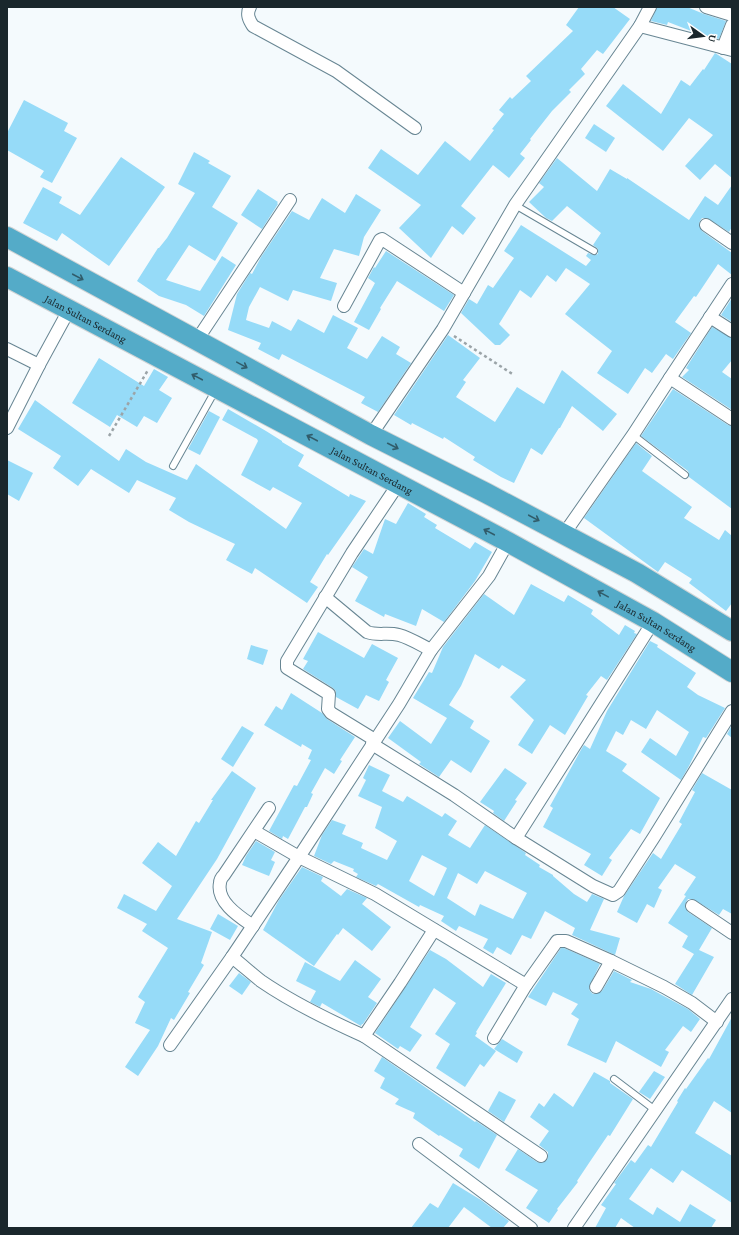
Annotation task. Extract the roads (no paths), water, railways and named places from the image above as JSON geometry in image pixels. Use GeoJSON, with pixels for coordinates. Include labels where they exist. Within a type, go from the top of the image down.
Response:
{"type":"FeatureCollection","features":[{"type":"Feature","properties":{"kind":"highway"},"geometry":{"type":"LineString","coordinates":[[7,238],[371,435],[637,573],[732,632]]}},
{"type":"Feature","properties":{"kind":"highway"},"geometry":{"type":"LineString","coordinates":[[35,292],[52,263]]}},
{"type":"Feature","properties":{"kind":"highway","name":"Jalan Sultan Serdang"},"geometry":{"type":"LineString","coordinates":[[7,277],[508,542],[653,622],[732,672]]}},
{"type":"Feature","properties":{"kind":"street"},"geometry":{"type":"LineString","coordinates":[[250,7],[248,10],[252,26],[336,71],[415,128]]}},
{"type":"Feature","properties":{"kind":"street"},"geometry":{"type":"LineString","coordinates":[[371,435],[443,329],[515,205],[640,26],[650,7]]}},
{"type":"Feature","properties":{"kind":"street"},"geometry":{"type":"LineString","coordinates":[[706,7],[732,15]]}},
{"type":"Feature","properties":{"kind":"street"},"geometry":{"type":"LineString","coordinates":[[640,26],[727,49],[732,25]]}},
{"type":"Feature","properties":{"kind":"street"},"geometry":{"type":"LineString","coordinates":[[197,340],[290,200]]}},
{"type":"Feature","properties":{"kind":"street"},"geometry":{"type":"LineString","coordinates":[[706,225],[732,243]]}},
{"type":"Feature","properties":{"kind":"street"},"geometry":{"type":"LineString","coordinates":[[344,306],[380,240],[464,293]]}},
{"type":"Feature","properties":{"kind":"street"},"geometry":{"type":"LineString","coordinates":[[564,534],[633,435],[732,284]]}},
{"type":"Feature","properties":{"kind":"street"},"geometry":{"type":"LineString","coordinates":[[7,428],[38,365],[69,310]]}},
{"type":"Feature","properties":{"kind":"street"},"geometry":{"type":"LineString","coordinates":[[710,317],[732,331]]}},
{"type":"Feature","properties":{"kind":"street"},"geometry":{"type":"LineString","coordinates":[[7,349],[38,365]]}},
{"type":"Feature","properties":{"kind":"street"},"geometry":{"type":"LineString","coordinates":[[670,378],[732,418]]}},
{"type":"Feature","properties":{"kind":"street"},"geometry":{"type":"LineString","coordinates":[[398,483],[325,597],[287,661],[287,668],[328,694],[328,709],[331,713],[516,838],[593,886],[609,894],[616,894],[651,842],[732,710]]}},
{"type":"Feature","properties":{"kind":"street"},"geometry":{"type":"LineString","coordinates":[[170,1045],[232,957],[299,857],[399,704],[431,650],[489,576],[508,542]]}},
{"type":"Feature","properties":{"kind":"street"},"geometry":{"type":"LineString","coordinates":[[325,597],[367,632],[375,635],[383,634],[400,636],[431,650]]}},
{"type":"Feature","properties":{"kind":"street"},"geometry":{"type":"LineString","coordinates":[[516,838],[653,622]]}},
{"type":"Feature","properties":{"kind":"street"},"geometry":{"type":"LineString","coordinates":[[253,926],[236,915],[228,906],[222,896],[220,883],[224,874],[269,808]]}},
{"type":"Feature","properties":{"kind":"street"},"geometry":{"type":"LineString","coordinates":[[254,831],[299,857],[375,894],[526,985]]}},
{"type":"Feature","properties":{"kind":"street"},"geometry":{"type":"LineString","coordinates":[[692,906],[732,933]]}},
{"type":"Feature","properties":{"kind":"street"},"geometry":{"type":"LineString","coordinates":[[364,1036],[434,930]]}},
{"type":"Feature","properties":{"kind":"street"},"geometry":{"type":"LineString","coordinates":[[494,1038],[526,985],[558,941],[566,941],[664,987],[692,1003],[717,1022]]}},
{"type":"Feature","properties":{"kind":"street"},"geometry":{"type":"LineString","coordinates":[[232,957],[260,980],[296,1003],[326,1019],[364,1036],[541,1156]]}},
{"type":"Feature","properties":{"kind":"street"},"geometry":{"type":"LineString","coordinates":[[596,987],[611,961]]}},
{"type":"Feature","properties":{"kind":"street"},"geometry":{"type":"LineString","coordinates":[[574,1228],[732,999]]}},
{"type":"Feature","properties":{"kind":"street"},"geometry":{"type":"LineString","coordinates":[[419,1144],[531,1228]]}},
{"type":"Feature","properties":{"kind":"lane"},"geometry":{"type":"LineString","coordinates":[[515,205],[594,251]]}},
{"type":"Feature","properties":{"kind":"lane"},"geometry":{"type":"LineString","coordinates":[[173,466],[217,388]]}},
{"type":"Feature","properties":{"kind":"lane"},"geometry":{"type":"LineString","coordinates":[[633,435],[685,475]]}},
{"type":"Feature","properties":{"kind":"lane"},"geometry":{"type":"LineString","coordinates":[[614,1079],[655,1110]]}}]}
